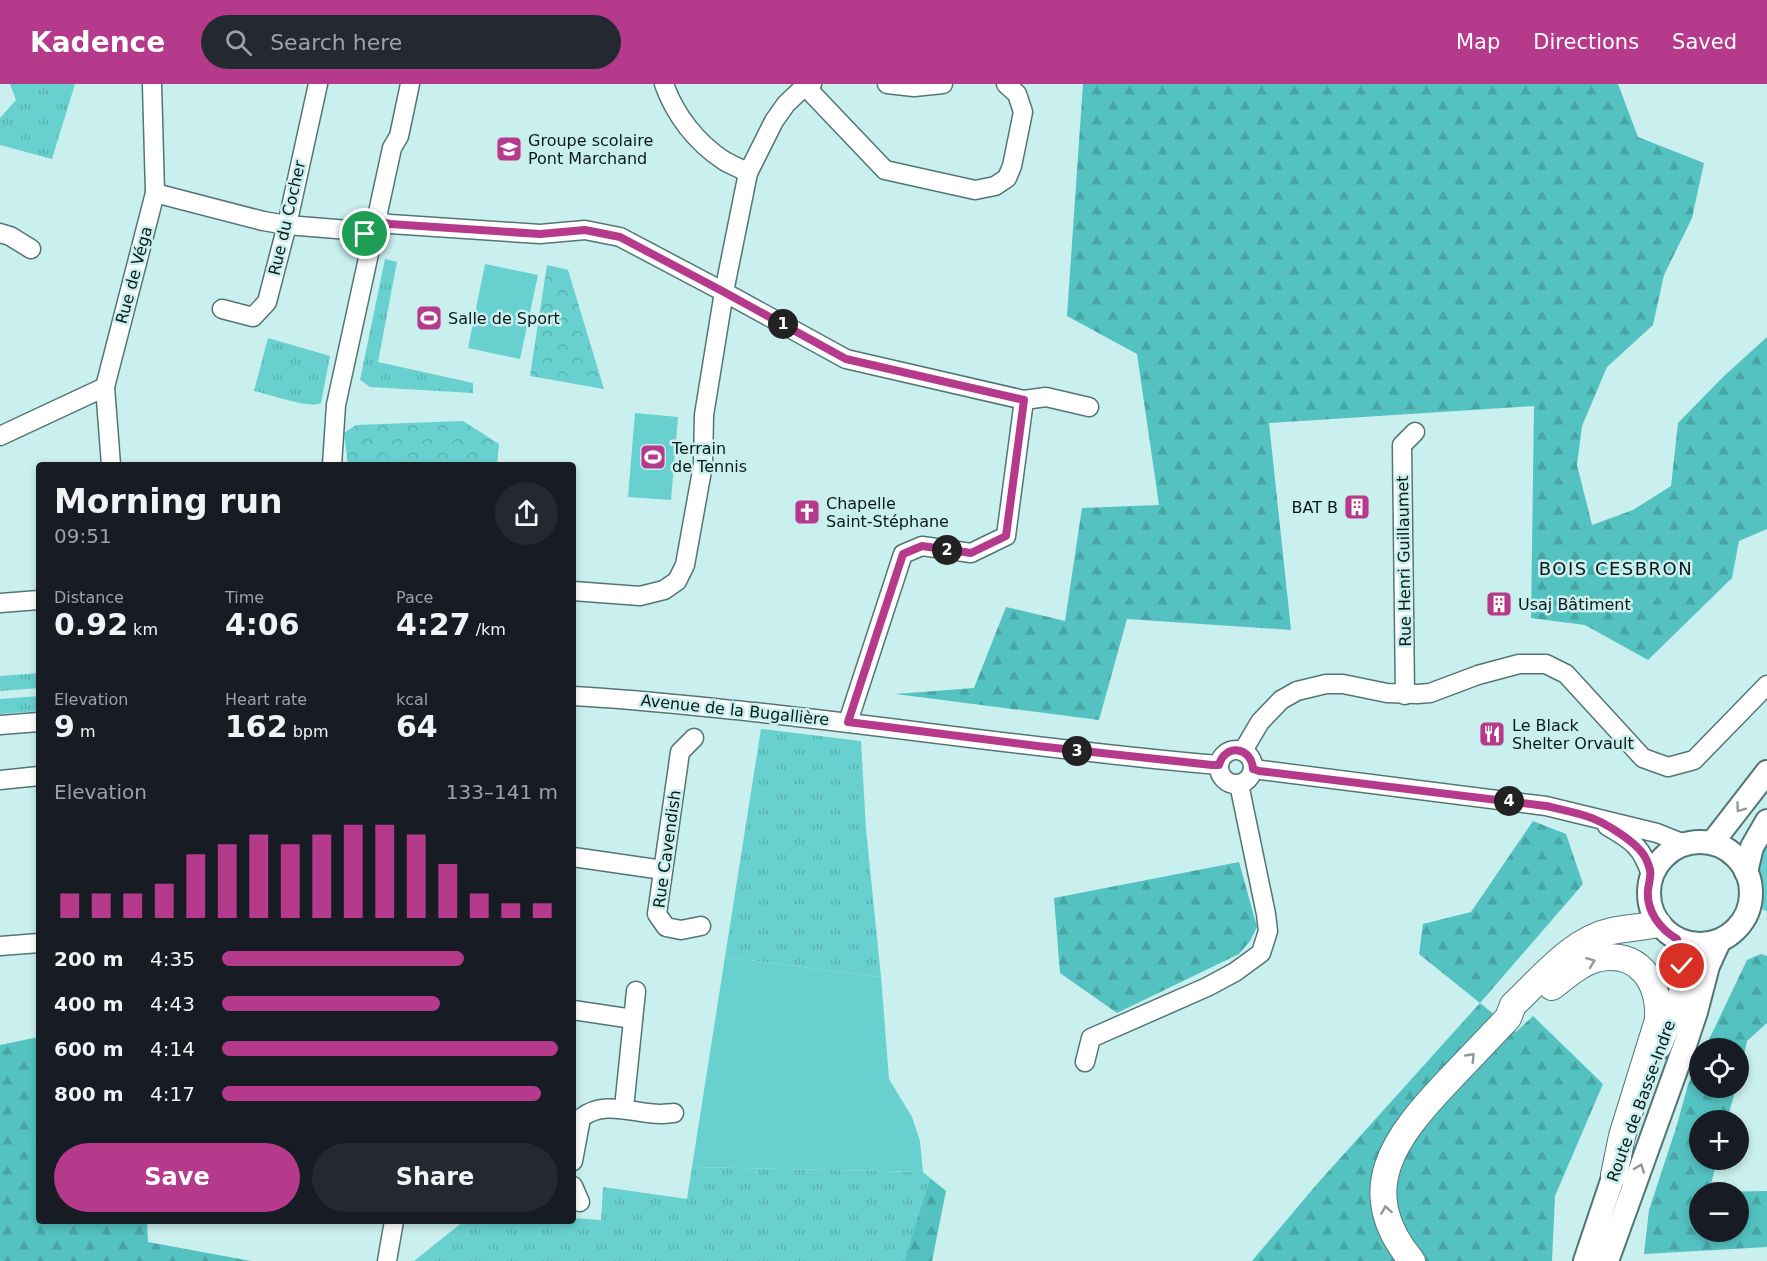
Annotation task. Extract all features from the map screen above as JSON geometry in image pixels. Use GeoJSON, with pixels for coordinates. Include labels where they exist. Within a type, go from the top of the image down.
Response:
{"type":"FeatureCollection","features":[{"type":"Feature","properties":{"kind":"highway"},"geometry":{"type":"LineString","coordinates":[[1412,1261],[1399,1246],[1386,1219],[1383,1191],[1389,1160],[1402,1135],[1415,1117],[1508,1017],[1514,1005],[1572,950],[1611,931],[1667,932]]}},
{"type":"Feature","properties":{"kind":"highway"},"geometry":{"type":"LineString","coordinates":[[1508,1017],[1521,1013],[1576,968],[1595,960],[1611,957],[1632,961],[1648,975],[1655,987],[1659,1004],[1658,1020],[1622,1136],[1614,1174]]}},
{"type":"Feature","properties":{"kind":"main road"},"geometry":{"type":"LineString","coordinates":[[1712,843],[1767,772]]}},
{"type":"Feature","properties":{"kind":"main road"},"geometry":{"type":"LineString","coordinates":[[1746,872],[1752,847],[1767,821]]}},
{"type":"Feature","properties":{"kind":"main road"},"geometry":{"type":"LineString","coordinates":[[1698,841],[1712,843],[1730,852],[1738,859],[1746,872],[1751,894],[1748,911],[1738,928],[1730,936],[1719,942],[1692,943],[1667,932],[1649,906],[1648,891],[1652,876],[1661,859],[1670,851],[1682,843],[1698,841]]}},
{"type":"Feature","properties":{"kind":"main road","name":"Route de Basse-Indre"},"geometry":{"type":"LineString","coordinates":[[1607,1261],[1614,1174],[1682,986],[1682,966],[1667,932]]}},
{"type":"Feature","properties":{"kind":"main road","name":"Route de Basse-Indre"},"geometry":{"type":"LineString","coordinates":[[1585,1261],[1610,1221],[1685,1045],[1708,966],[1719,942]]}},
{"type":"Feature","properties":{"kind":"street","name":"Rue de Véga"},"geometry":{"type":"LineString","coordinates":[[111,462],[105,387],[155,193],[152,84]]}},
{"type":"Feature","properties":{"kind":"street","name":"Rue du Cocher"},"geometry":{"type":"LineString","coordinates":[[222,309],[253,316],[267,302],[287,225],[318,84]]}},
{"type":"Feature","properties":{"kind":"street"},"geometry":{"type":"LineString","coordinates":[[332,462],[336,405],[392,148],[399,136],[410,84]]}},
{"type":"Feature","properties":{"kind":"street"},"geometry":{"type":"LineString","coordinates":[[664,84],[683,122],[693,134],[708,149],[748,173]]}},
{"type":"Feature","properties":{"kind":"street"},"geometry":{"type":"LineString","coordinates":[[887,84],[914,87],[943,84]]}},
{"type":"Feature","properties":{"kind":"street"},"geometry":{"type":"LineString","coordinates":[[576,591],[640,596],[664,590],[677,581],[685,565],[703,465],[704,415],[724,292],[748,173],[774,121],[786,104],[808,85],[885,170],[975,190],[996,186],[1007,178],[1012,166],[1023,112],[1017,94],[1006,84]]}},
{"type":"Feature","properties":{"kind":"street"},"geometry":{"type":"LineString","coordinates":[[155,193],[287,225],[349,230],[390,224],[540,234],[585,230],[620,237],[846,359],[1024,400],[1046,397],[1089,407]]}},
{"type":"Feature","properties":{"kind":"street"},"geometry":{"type":"LineString","coordinates":[[0,233],[10,236],[31,249]]}},
{"type":"Feature","properties":{"kind":"street"},"geometry":{"type":"LineString","coordinates":[[0,436],[105,387]]}},
{"type":"Feature","properties":{"kind":"street"},"geometry":{"type":"LineString","coordinates":[[848,722],[903,554],[922,546],[971,553],[1006,536],[1024,400]]}},
{"type":"Feature","properties":{"kind":"street","name":"Rue Henri Guillaumet"},"geometry":{"type":"LineString","coordinates":[[1405,695],[1402,445],[1415,432]]}},
{"type":"Feature","properties":{"kind":"street"},"geometry":{"type":"LineString","coordinates":[[0,603],[36,600]]}},
{"type":"Feature","properties":{"kind":"street"},"geometry":{"type":"LineString","coordinates":[[1244,752],[1260,722],[1281,700],[1297,691],[1326,684],[1343,684],[1405,695],[1430,693],[1478,675],[1519,664],[1546,664],[1566,674],[1643,758],[1668,767],[1695,760],[1767,685]]}},
{"type":"Feature","properties":{"kind":"street","name":"Avenue de la Bugallière"},"geometry":{"type":"LineString","coordinates":[[576,696],[623,698],[848,722],[1037,746],[1219,765]]}},
{"type":"Feature","properties":{"kind":"street"},"geometry":{"type":"LineString","coordinates":[[0,725],[36,722]]}},
{"type":"Feature","properties":{"kind":"street","name":"Rue Cavendish"},"geometry":{"type":"LineString","coordinates":[[694,738],[680,753],[657,914],[666,927],[681,930],[701,926]]}},
{"type":"Feature","properties":{"kind":"street"},"geometry":{"type":"LineString","coordinates":[[1233,750],[1244,752],[1251,760],[1253,769],[1248,779],[1239,784],[1224,780],[1219,765],[1224,755],[1233,750]]}},
{"type":"Feature","properties":{"kind":"street"},"geometry":{"type":"LineString","coordinates":[[1253,769],[1546,806],[1657,833],[1682,843]]}},
{"type":"Feature","properties":{"kind":"street"},"geometry":{"type":"LineString","coordinates":[[0,780],[36,776]]}},
{"type":"Feature","properties":{"kind":"street"},"geometry":{"type":"LineString","coordinates":[[1085,1062],[1091,1038],[1208,987],[1235,972],[1261,953],[1268,931],[1266,914],[1239,784]]}},
{"type":"Feature","properties":{"kind":"street"},"geometry":{"type":"LineString","coordinates":[[1589,817],[1624,836],[1639,848],[1646,858],[1652,876]]}},
{"type":"Feature","properties":{"kind":"street"},"geometry":{"type":"LineString","coordinates":[[576,856],[663,870]]}},
{"type":"Feature","properties":{"kind":"street"},"geometry":{"type":"LineString","coordinates":[[0,946],[36,944]]}},
{"type":"Feature","properties":{"kind":"street"},"geometry":{"type":"LineString","coordinates":[[624,1108],[636,991]]}},
{"type":"Feature","properties":{"kind":"street"},"geometry":{"type":"LineString","coordinates":[[576,1010],[633,1019]]}},
{"type":"Feature","properties":{"kind":"street"},"geometry":{"type":"LineString","coordinates":[[576,1145],[581,1118],[590,1110],[624,1108],[659,1114],[674,1113]]}},
{"type":"Feature","properties":{"kind":"street"},"geometry":{"type":"LineString","coordinates":[[387,1261],[393,1224]]}},
{"type":"Feature","properties":{"kind":"green space"},"geometry":{"type":"Polygon","coordinates":[[[10,84],[75,84],[52,159],[0,145],[0,118],[16,100],[10,84]]]}},
{"type":"Feature","properties":{"kind":"green space"},"geometry":{"type":"Polygon","coordinates":[[[1083,84],[1618,84],[1638,137],[1704,163],[1692,218],[1664,275],[1653,325],[1607,367],[1582,426],[1577,465],[1592,525],[1633,510],[1671,486],[1678,423],[1723,377],[1767,337],[1767,529],[1739,541],[1732,578],[1648,660],[1585,625],[1531,618],[1534,406],[1269,423],[1291,630],[1127,619],[1099,720],[896,694],[974,688],[1006,607],[1065,621],[1082,508],[1159,505],[1137,354],[1067,316],[1083,84]]]}},
{"type":"Feature","properties":{"kind":"green space"},"geometry":{"type":"Polygon","coordinates":[[[385,259],[397,262],[378,362],[473,383],[473,393],[370,387],[360,380],[385,259]]]}},
{"type":"Feature","properties":{"kind":"green space"},"geometry":{"type":"Polygon","coordinates":[[[485,264],[538,275],[520,359],[468,348],[485,264]]]}},
{"type":"Feature","properties":{"kind":"green space"},"geometry":{"type":"Polygon","coordinates":[[[547,265],[568,270],[604,389],[530,376],[547,265]]]}},
{"type":"Feature","properties":{"kind":"green space"},"geometry":{"type":"Polygon","coordinates":[[[268,338],[330,356],[321,403],[298,403],[254,391],[268,338]]]}},
{"type":"Feature","properties":{"kind":"green space","name":"Terrain de Tennis"},"geometry":{"type":"Polygon","coordinates":[[[635,413],[678,417],[671,500],[628,497],[635,413]]]}},
{"type":"Feature","properties":{"kind":"green space"},"geometry":{"type":"Polygon","coordinates":[[[463,421],[499,444],[497,462],[348,462],[344,433],[356,425],[463,421]]]}},
{"type":"Feature","properties":{"kind":"green space"},"geometry":{"type":"Polygon","coordinates":[[[36,673],[36,688],[0,691],[0,676],[36,673]]]}},
{"type":"Feature","properties":{"kind":"green space"},"geometry":{"type":"Polygon","coordinates":[[[36,696],[36,711],[0,714],[0,699],[36,696]]]}},
{"type":"Feature","properties":{"kind":"green space"},"geometry":{"type":"Polygon","coordinates":[[[761,729],[861,741],[866,829],[881,977],[725,957],[761,729]]]}},
{"type":"Feature","properties":{"kind":"green space"},"geometry":{"type":"Polygon","coordinates":[[[1533,821],[1566,834],[1583,884],[1480,1003],[1419,954],[1423,924],[1471,912],[1533,821]]]}},
{"type":"Feature","properties":{"kind":"green space"},"geometry":{"type":"Polygon","coordinates":[[[1767,839],[1767,911],[1758,908],[1760,892],[1756,863],[1767,839]]]}},
{"type":"Feature","properties":{"kind":"green space"},"geometry":{"type":"Polygon","coordinates":[[[1239,862],[1257,927],[1250,941],[1239,954],[1117,1013],[1060,973],[1054,898],[1239,862]]]}},
{"type":"Feature","properties":{"kind":"green space"},"geometry":{"type":"Polygon","coordinates":[[[1761,954],[1767,956],[1767,1023],[1749,1039],[1710,1038],[1747,960],[1761,954]]]}},
{"type":"Feature","properties":{"kind":"green space"},"geometry":{"type":"Polygon","coordinates":[[[725,957],[881,977],[889,1079],[912,1117],[920,1141],[923,1172],[692,1167],[725,957]]]}},
{"type":"Feature","properties":{"kind":"green space"},"geometry":{"type":"Polygon","coordinates":[[[1480,1003],[1516,1032],[1533,1016],[1603,1084],[1555,1196],[1552,1261],[1252,1261],[1317,1184],[1480,1003]]]}},
{"type":"Feature","properties":{"kind":"green space"},"geometry":{"type":"Polygon","coordinates":[[[36,1038],[36,1224],[147,1224],[148,1242],[251,1261],[0,1261],[0,1045],[36,1038]]]}},
{"type":"Feature","properties":{"kind":"green space"},"geometry":{"type":"Polygon","coordinates":[[[1689,1083],[1689,1098],[1733,1098],[1730,1110],[1689,1110],[1689,1170],[1714,1170],[1712,1182],[1689,1182],[1689,1242],[1749,1242],[1749,1191],[1767,1191],[1767,1247],[1644,1254],[1649,1210],[1689,1083]]]}},
{"type":"Feature","properties":{"kind":"green space"},"geometry":{"type":"Polygon","coordinates":[[[692,1167],[923,1172],[930,1178],[904,1261],[414,1261],[460,1224],[576,1224],[576,1218],[601,1220],[603,1187],[687,1199],[692,1167]]]}},
{"type":"Feature","properties":{"kind":"green space"},"geometry":{"type":"Polygon","coordinates":[[[930,1178],[946,1191],[932,1261],[904,1261],[930,1178]]]}},
{"type":"Feature","properties":{"kind":"place","name":"Groupe scolaire Pont Marchand"},"geometry":{"type":"Point","coordinates":[509,149]}},
{"type":"Feature","properties":{"kind":"place","name":"Salle de Sport"},"geometry":{"type":"Point","coordinates":[429,318]}},
{"type":"Feature","properties":{"kind":"place","name":"Terrain de Tennis"},"geometry":{"type":"Point","coordinates":[653,457]}},
{"type":"Feature","properties":{"kind":"place","name":"BAT B"},"geometry":{"type":"Point","coordinates":[1357,507]}},
{"type":"Feature","properties":{"kind":"place","name":"Chapelle Saint-Stéphane"},"geometry":{"type":"Point","coordinates":[807,512]}},
{"type":"Feature","properties":{"kind":"place","name":"Usaj Bâtiment"},"geometry":{"type":"Point","coordinates":[1499,604]}},
{"type":"Feature","properties":{"kind":"place","name":"Le Black Shelter Orvault"},"geometry":{"type":"Point","coordinates":[1492,734]}},
{"type":"Feature","properties":{"kind":"district","name":"BOIS CESBRON"},"geometry":{"type":"Point","coordinates":[1616,568]}},
{"type":"Feature","properties":{"kind":"route"},"geometry":{"type":"LineString","coordinates":[[365,234],[372,236],[376,221],[390,224],[540,234],[585,230],[620,237],[846,359],[1024,400],[1006,536],[971,553],[922,546],[903,554],[848,722],[1212,765],[1219,765],[1224,755],[1233,750],[1248,755],[1253,769],[1259,771],[1546,806],[1589,817],[1624,836],[1639,848],[1646,858],[1652,876],[1648,891],[1649,906],[1658,924],[1677,939],[1682,966]]}}]}
